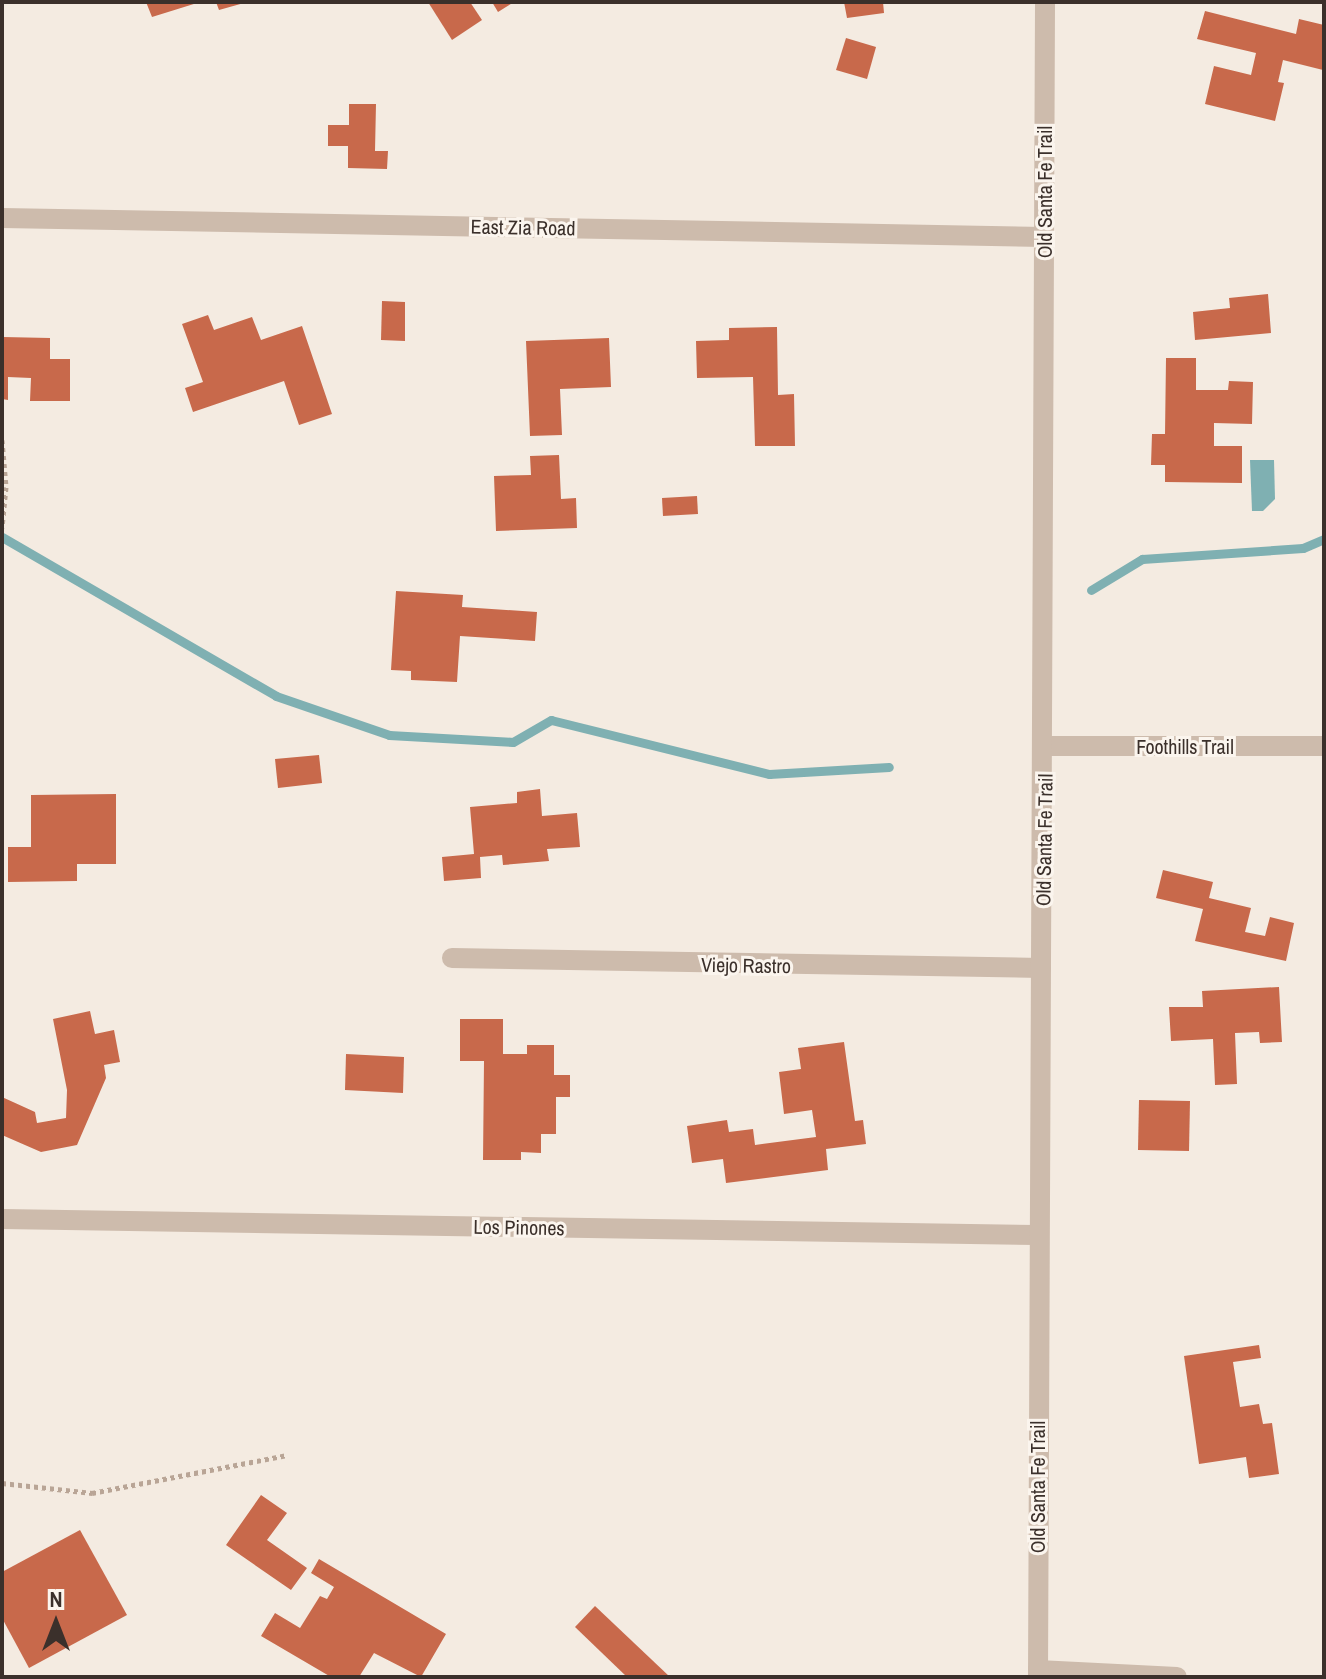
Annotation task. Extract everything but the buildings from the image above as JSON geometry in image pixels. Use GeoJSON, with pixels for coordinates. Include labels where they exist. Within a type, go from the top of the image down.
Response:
{"type":"FeatureCollection","features":[{"type":"Feature","properties":{"kind":"street","name":"Old Santa Fe Trail"},"geometry":{"type":"LineString","coordinates":[[1038,1674],[1036,1235],[1046,746],[1045,2]]}},
{"type":"Feature","properties":{"kind":"street","name":"East Zia Road"},"geometry":{"type":"LineString","coordinates":[[2,218],[1044,237]]}},
{"type":"Feature","properties":{"kind":"street","name":"Foothills Trail"},"geometry":{"type":"LineString","coordinates":[[1046,746],[1324,746]]}},
{"type":"Feature","properties":{"kind":"street","name":"Viejo Rastro"},"geometry":{"type":"LineString","coordinates":[[452,958],[1041,968]]}},
{"type":"Feature","properties":{"kind":"street","name":"Los Pinones"},"geometry":{"type":"LineString","coordinates":[[2,1219],[1036,1235]]}},
{"type":"Feature","properties":{"kind":"street"},"geometry":{"type":"LineString","coordinates":[[1038,1674],[1177,1677]]}},
{"type":"Feature","properties":{"kind":"path"},"geometry":{"type":"LineString","coordinates":[[2,440],[3,527]]}},
{"type":"Feature","properties":{"kind":"path"},"geometry":{"type":"LineString","coordinates":[[2,1483],[92,1493],[287,1455]]}},
{"type":"Feature","properties":{"kind":"water"},"geometry":{"type":"Polygon","coordinates":[[[1250,460],[1274,460],[1275,499],[1263,511],[1252,511],[1250,460]]]}},
{"type":"Feature","properties":{"kind":"waterway"},"geometry":{"type":"LineString","coordinates":[[2,537],[276,696],[389,735],[513,742],[551,720],[769,774],[889,767]]}},
{"type":"Feature","properties":{"kind":"waterway"},"geometry":{"type":"LineString","coordinates":[[1091,590],[1142,559],[1303,548],[1324,539]]}}]}
